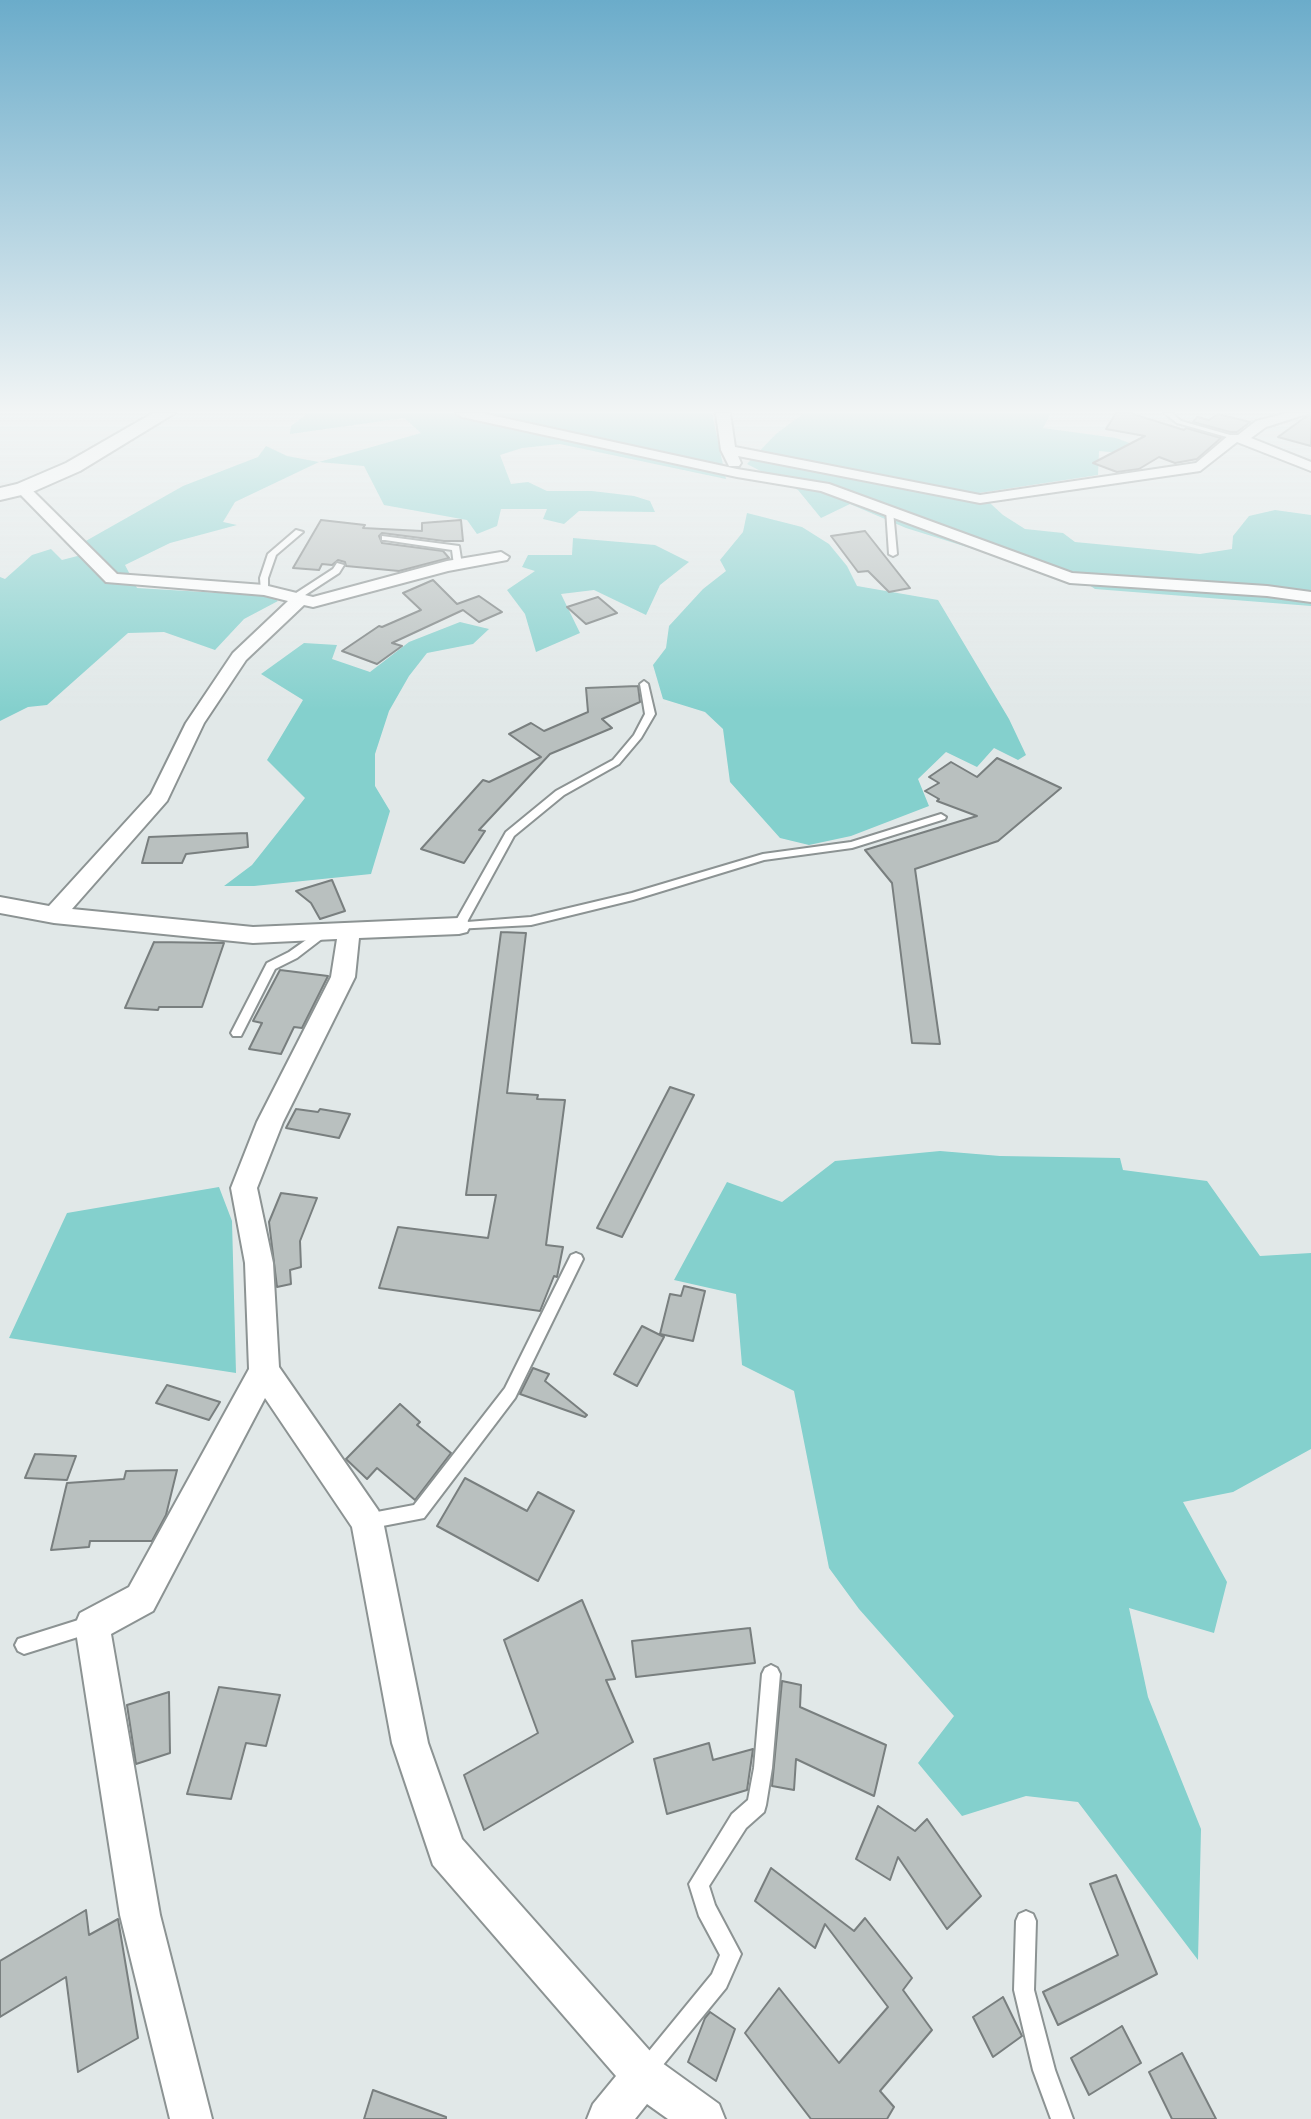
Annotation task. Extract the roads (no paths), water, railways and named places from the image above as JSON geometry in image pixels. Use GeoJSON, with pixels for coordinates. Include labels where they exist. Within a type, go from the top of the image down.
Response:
{"type":"FeatureCollection","features":[{"type":"Feature","properties":{"kind":"street"},"geometry":{"type":"LineString","coordinates":[[45,512],[111,579],[264,590],[313,602],[458,565],[501,557]]}},
{"type":"Feature","properties":{"kind":"street"},"geometry":{"type":"LineString","coordinates":[[891,512],[1070,578],[1267,591],[1311,597]]}},
{"type":"Feature","properties":{"kind":"street"},"geometry":{"type":"LineString","coordinates":[[54,915],[160,797],[195,723],[239,657],[298,597]]}},
{"type":"Feature","properties":{"kind":"street"},"geometry":{"type":"LineString","coordinates":[[0,905],[54,915],[253,934],[460,926]]}},
{"type":"Feature","properties":{"kind":"street"},"geometry":{"type":"LineString","coordinates":[[336,932],[343,977],[270,1122],[244,1188],[258,1264],[264,1371],[367,1521],[410,1743],[447,1851],[643,2075],[704,2119]]}},
{"type":"Feature","properties":{"kind":"street"},"geometry":{"type":"LineString","coordinates":[[191,2119],[140,1915],[92,1625],[141,1600],[183,1517],[264,1371]]}},
{"type":"Feature","properties":{"kind":"street"},"geometry":{"type":"LineString","coordinates":[[608,2119],[643,2075]]}},
{"type":"Feature","properties":{"kind":"lane"},"geometry":{"type":"LineString","coordinates":[[889,512],[893,554]]}},
{"type":"Feature","properties":{"kind":"lane"},"geometry":{"type":"LineString","coordinates":[[264,590],[264,578],[272,554],[299,532]]}},
{"type":"Feature","properties":{"kind":"lane"},"geometry":{"type":"LineString","coordinates":[[386,538],[456,548],[458,565]]}},
{"type":"Feature","properties":{"kind":"lane"},"geometry":{"type":"LineString","coordinates":[[298,597],[336,571],[340,565]]}},
{"type":"Feature","properties":{"kind":"lane"},"geometry":{"type":"LineString","coordinates":[[460,926],[510,834],[560,793],[616,762],[638,736],[650,714],[644,684]]}},
{"type":"Feature","properties":{"kind":"lane"},"geometry":{"type":"LineString","coordinates":[[460,926],[531,921],[633,896],[763,857],[852,845],[941,817]]}},
{"type":"Feature","properties":{"kind":"lane"},"geometry":{"type":"LineString","coordinates":[[237,1033],[271,966],[336,932]]}},
{"type":"Feature","properties":{"kind":"lane"},"geometry":{"type":"LineString","coordinates":[[367,1521],[418,1512],[510,1393],[576,1259]]}},
{"type":"Feature","properties":{"kind":"lane"},"geometry":{"type":"LineString","coordinates":[[24,1645],[92,1625]]}},
{"type":"Feature","properties":{"kind":"lane"},"geometry":{"type":"LineString","coordinates":[[643,2075],[719,1980],[731,1954],[706,1909],[699,1884],[738,1821],[757,1805],[771,1674]]}},
{"type":"Feature","properties":{"kind":"lane"},"geometry":{"type":"LineString","coordinates":[[1026,1921],[1024,1990],[1044,2070],[1062,2119]]}}]}
